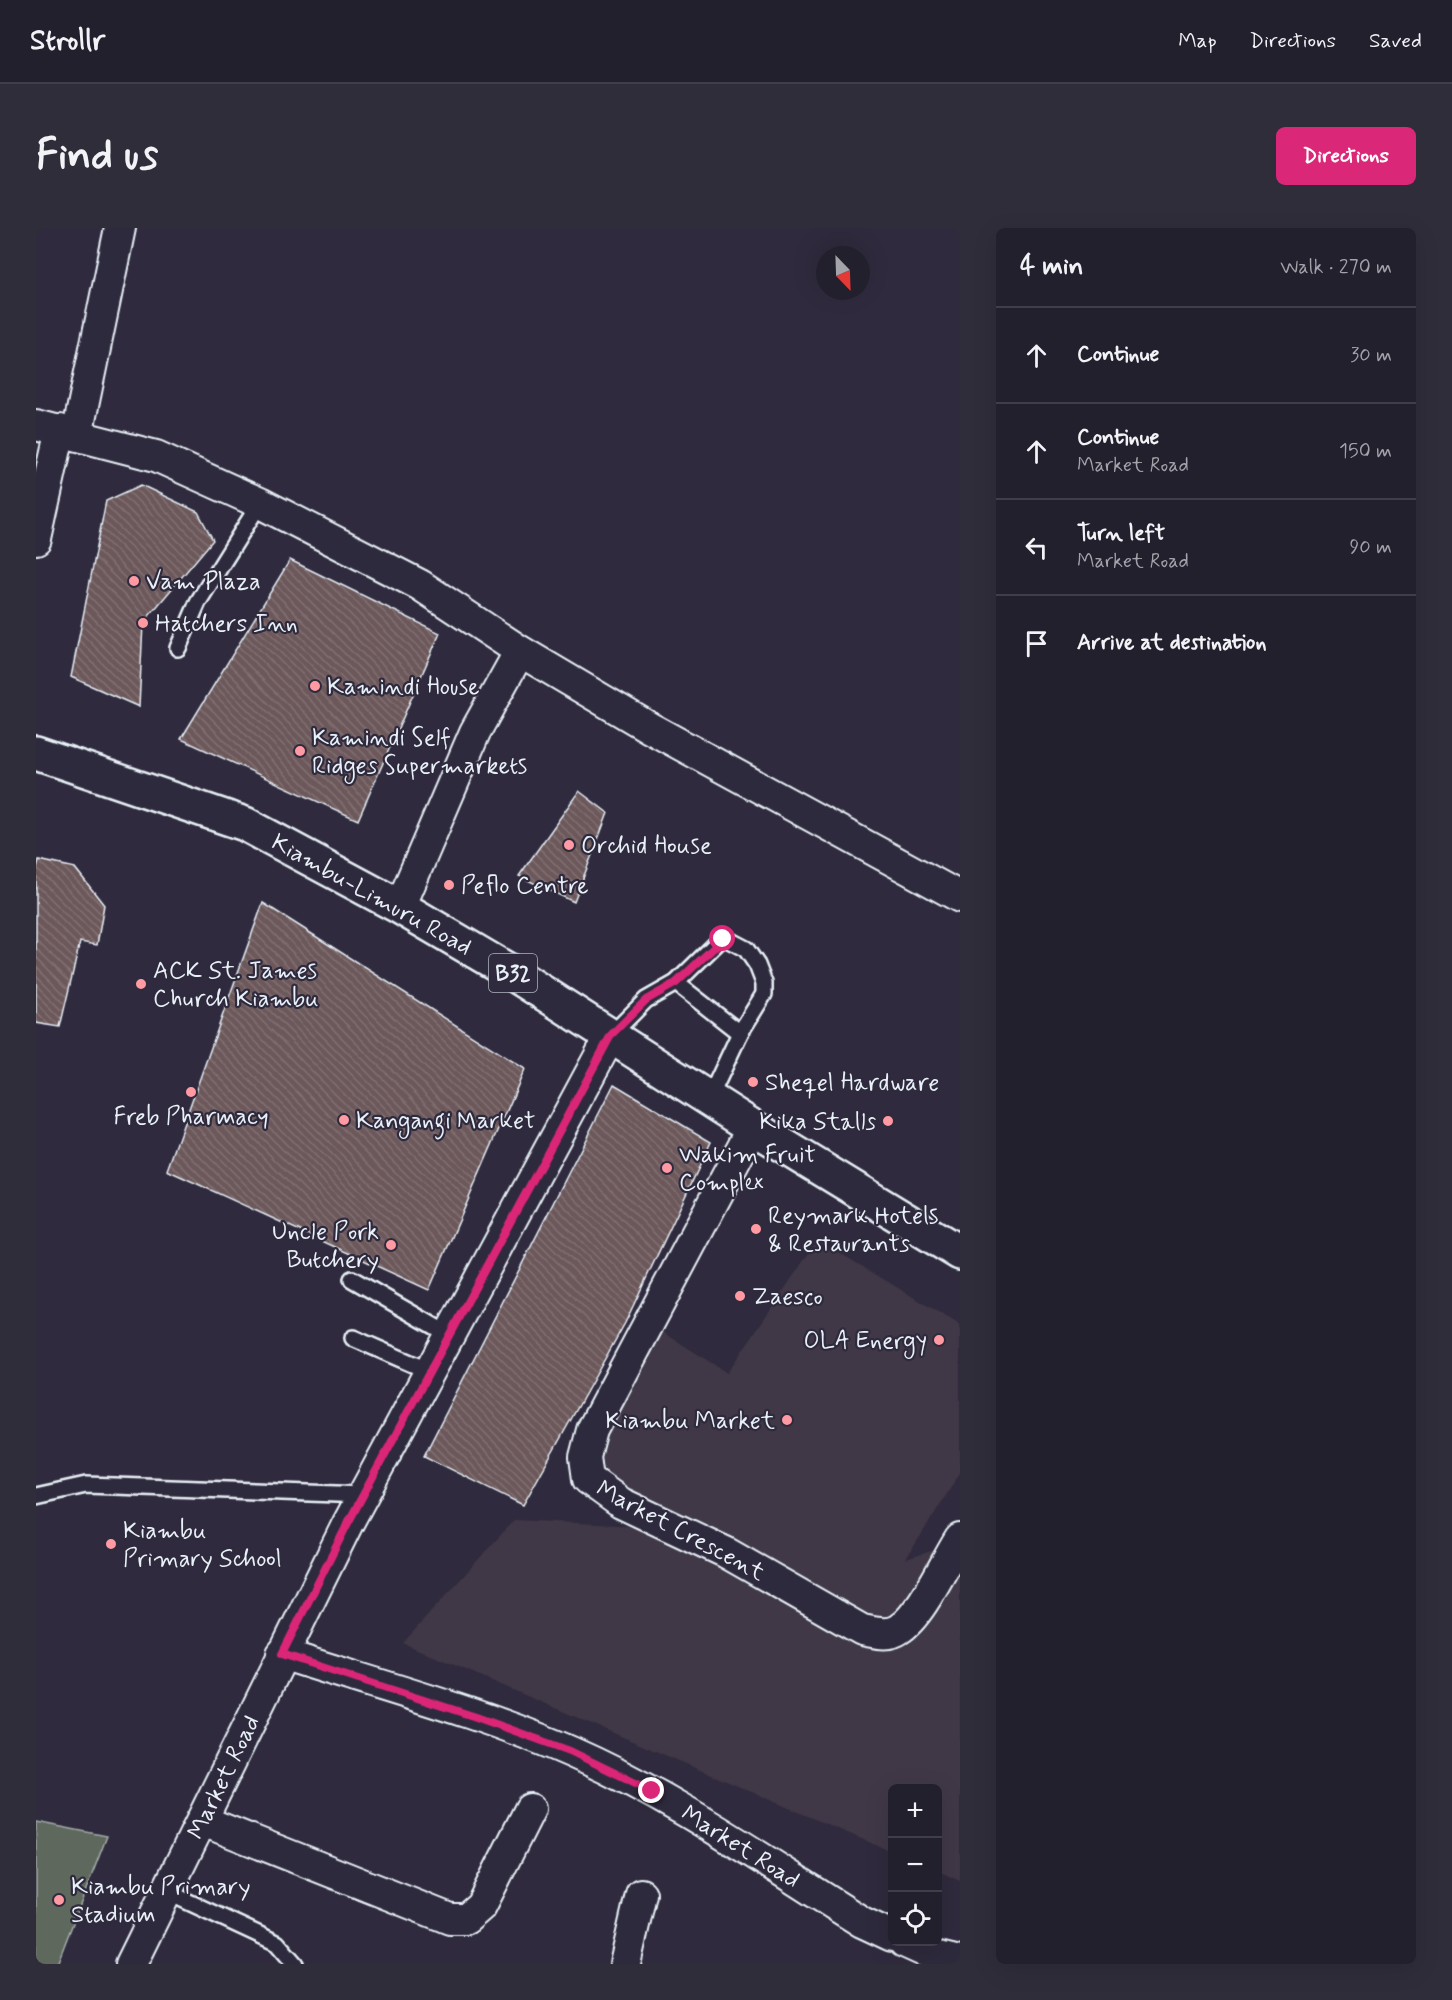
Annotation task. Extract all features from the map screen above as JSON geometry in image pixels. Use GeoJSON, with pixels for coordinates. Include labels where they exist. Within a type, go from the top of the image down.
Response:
{"type":"FeatureCollection","features":[{"type":"Feature","properties":{"kind":"highway","name":"Kiambu-Limuru Road"},"geometry":{"type":"LineString","coordinates":[[36,753],[245,824],[400,907],[611,1035],[753,1127],[960,1253]]}},
{"type":"Feature","properties":{"kind":"street"},"geometry":{"type":"LineString","coordinates":[[36,538],[58,430],[120,228]]}},
{"type":"Feature","properties":{"kind":"street"},"geometry":{"type":"LineString","coordinates":[[58,430],[156,456],[260,503],[420,585],[520,651],[804,814],[960,897]]}},
{"type":"Feature","properties":{"kind":"street"},"geometry":{"type":"LineString","coordinates":[[400,907],[475,732],[520,651]]}},
{"type":"Feature","properties":{"kind":"street","name":"Market Road"},"geometry":{"type":"LineString","coordinates":[[131,1964],[203,1821],[282,1654],[364,1495],[611,1035]]}},
{"type":"Feature","properties":{"kind":"street","name":"Market Crescent"},"geometry":{"type":"LineString","coordinates":[[753,1127],[592,1430],[585,1457],[588,1479],[621,1503],[725,1552],[862,1630],[884,1634],[899,1630],[910,1617],[960,1539]]}},
{"type":"Feature","properties":{"kind":"street","name":"Market Road"},"geometry":{"type":"LineString","coordinates":[[282,1654],[476,1717],[570,1751],[652,1791],[862,1922],[888,1934]]}},
{"type":"Feature","properties":{"kind":"street"},"geometry":{"type":"LineString","coordinates":[[203,1821],[450,1919],[466,1919],[481,1906],[530,1809]]}},
{"type":"Feature","properties":{"kind":"street"},"geometry":{"type":"LineString","coordinates":[[625,1964],[641,1894]]}},
{"type":"Feature","properties":{"kind":"street"},"geometry":{"type":"LineString","coordinates":[[914,1952],[960,1962]]}},
{"type":"Feature","properties":{"kind":"lane"},"geometry":{"type":"LineString","coordinates":[[178,648],[198,602],[260,503]]}},
{"type":"Feature","properties":{"kind":"lane"},"geometry":{"type":"LineString","coordinates":[[611,1035],[646,1000],[676,983],[720,940],[727,939],[746,949],[757,965],[764,982],[764,994],[740,1033],[709,1099]]}},
{"type":"Feature","properties":{"kind":"lane"},"geometry":{"type":"LineString","coordinates":[[676,983],[740,1033]]}},
{"type":"Feature","properties":{"kind":"lane"},"geometry":{"type":"LineString","coordinates":[[352,1279],[451,1336]]}},
{"type":"Feature","properties":{"kind":"lane"},"geometry":{"type":"LineString","coordinates":[[353,1338],[431,1372]]}},
{"type":"Feature","properties":{"kind":"lane"},"geometry":{"type":"LineString","coordinates":[[36,1496],[86,1485],[364,1495]]}},
{"type":"Feature","properties":{"kind":"lane"},"geometry":{"type":"LineString","coordinates":[[167,1892],[277,1943],[295,1964]]}},
{"type":"Feature","properties":{"kind":"shaded area"},"geometry":{"type":"Polygon","coordinates":[[[818,1240],[960,1325],[960,1473],[906,1559],[960,1542],[960,1881],[942,1873],[942,1784],[888,1784],[888,1850],[403,1643],[514,1520],[617,1525],[708,1537],[591,1468],[660,1330],[727,1373],[818,1240]]]}},
{"type":"Feature","properties":{"kind":"shaded area","name":"Kiambu Primary Stadium"},"geometry":{"type":"Polygon","coordinates":[[[36,1822],[107,1836],[57,1964],[36,1964],[36,1822]]]}},
{"type":"Feature","properties":{"kind":"building","name":"Vam Plaza"},"geometry":{"type":"Polygon","coordinates":[[[141,485],[198,512],[213,540],[143,623],[139,707],[71,677],[106,501],[141,485]]]}},
{"type":"Feature","properties":{"kind":"building","name":"Kamindi House"},"geometry":{"type":"Polygon","coordinates":[[[290,560],[440,633],[358,820],[181,739],[290,560]]]}},
{"type":"Feature","properties":{"kind":"building","name":"Orchid House"},"geometry":{"type":"Polygon","coordinates":[[[579,791],[608,813],[574,902],[519,876],[579,791]]]}},
{"type":"Feature","properties":{"kind":"building"},"geometry":{"type":"Polygon","coordinates":[[[39,860],[75,868],[104,905],[97,945],[80,942],[60,1027],[36,1023],[36,872],[39,860]]]}},
{"type":"Feature","properties":{"kind":"building","name":"Kangangi Market"},"geometry":{"type":"Polygon","coordinates":[[[263,903],[525,1069],[429,1290],[167,1170],[263,903]]]}},
{"type":"Feature","properties":{"kind":"building","name":"Kangangi Market"},"geometry":{"type":"Polygon","coordinates":[[[614,1084],[711,1142],[625,1323],[523,1505],[424,1456],[614,1084]]]}},
{"type":"Feature","properties":{"kind":"place","name":"Vam Plaza"},"geometry":{"type":"Point","coordinates":[134,581]}},
{"type":"Feature","properties":{"kind":"place","name":"Hatchers Inn"},"geometry":{"type":"Point","coordinates":[143,623]}},
{"type":"Feature","properties":{"kind":"place","name":"Kamindi House"},"geometry":{"type":"Point","coordinates":[315,686]}},
{"type":"Feature","properties":{"kind":"place","name":"Kamindi Self Ridges Supermarkets"},"geometry":{"type":"Point","coordinates":[300,751]}},
{"type":"Feature","properties":{"kind":"place","name":"Orchid House"},"geometry":{"type":"Point","coordinates":[569,845]}},
{"type":"Feature","properties":{"kind":"place","name":"Peflo Centre"},"geometry":{"type":"Point","coordinates":[449,885]}},
{"type":"Feature","properties":{"kind":"place","name":"ACK St. James Church Kiambu"},"geometry":{"type":"Point","coordinates":[141,984]}},
{"type":"Feature","properties":{"kind":"place","name":"Sheqel Hardware"},"geometry":{"type":"Point","coordinates":[753,1082]}},
{"type":"Feature","properties":{"kind":"place","name":"Freb Pharmacy"},"geometry":{"type":"Point","coordinates":[191,1092]}},
{"type":"Feature","properties":{"kind":"place","name":"Kangangi Market"},"geometry":{"type":"Point","coordinates":[344,1120]}},
{"type":"Feature","properties":{"kind":"place","name":"Kika Stalls"},"geometry":{"type":"Point","coordinates":[888,1121]}},
{"type":"Feature","properties":{"kind":"place","name":"Wakim Fruit Complex"},"geometry":{"type":"Point","coordinates":[667,1168]}},
{"type":"Feature","properties":{"kind":"place","name":"Reymark Hotels & Restaurants"},"geometry":{"type":"Point","coordinates":[756,1229]}},
{"type":"Feature","properties":{"kind":"place","name":"Uncle Pork Butchery"},"geometry":{"type":"Point","coordinates":[391,1245]}},
{"type":"Feature","properties":{"kind":"place","name":"Zaesco"},"geometry":{"type":"Point","coordinates":[740,1296]}},
{"type":"Feature","properties":{"kind":"place","name":"OLA Energy"},"geometry":{"type":"Point","coordinates":[939,1340]}},
{"type":"Feature","properties":{"kind":"place","name":"Kiambu Market"},"geometry":{"type":"Point","coordinates":[787,1420]}},
{"type":"Feature","properties":{"kind":"place","name":"Kiambu Primary School"},"geometry":{"type":"Point","coordinates":[111,1544]}},
{"type":"Feature","properties":{"kind":"place","name":"Kiambu Primary Stadium"},"geometry":{"type":"Point","coordinates":[59,1900]}},
{"type":"Feature","properties":{"kind":"route"},"geometry":{"type":"LineString","coordinates":[[652,1791],[570,1751],[476,1717],[282,1654],[348,1523],[471,1299],[611,1035],[646,1000],[676,983],[723,939]]}}]}
